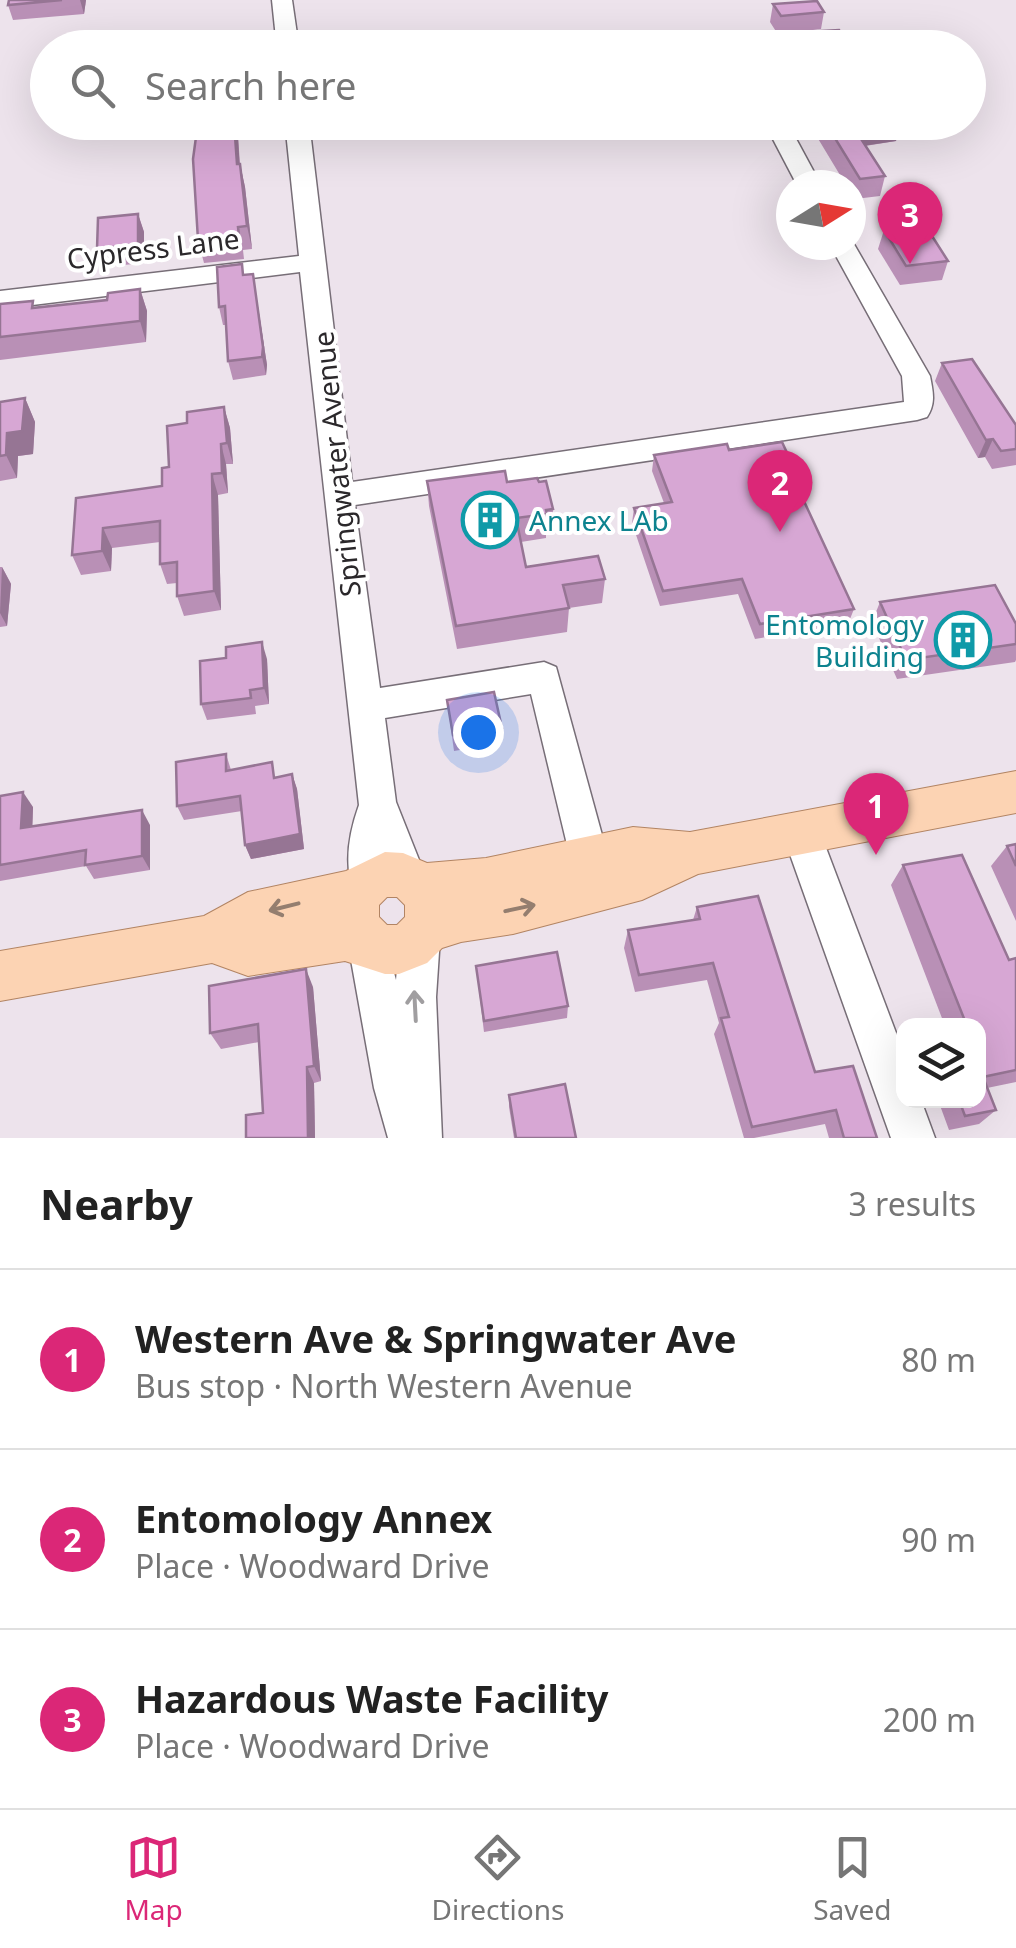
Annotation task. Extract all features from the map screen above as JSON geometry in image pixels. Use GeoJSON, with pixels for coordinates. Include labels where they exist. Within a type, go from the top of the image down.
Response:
{"type":"FeatureCollection","features":[{"type":"Feature","properties":{"kind":"main road"},"geometry":{"type":"LineString","coordinates":[[392,910],[461,918],[513,910],[642,877],[692,853],[1016,792]]}},
{"type":"Feature","properties":{"kind":"main road"},"geometry":{"type":"LineString","coordinates":[[0,976],[212,939],[248,952],[345,937],[392,910],[486,881],[633,849],[692,853]]}},
{"type":"Feature","properties":{"kind":"street"},"geometry":{"type":"LineString","coordinates":[[282,0],[286,30]]}},
{"type":"Feature","properties":{"kind":"street","name":"Springwater Avenue"},"geometry":{"type":"LineString","coordinates":[[299,140],[338,496],[378,805],[368,832],[414,985],[422,1094],[420,1138]]}},
{"type":"Feature","properties":{"kind":"street"},"geometry":{"type":"LineString","coordinates":[[785,140],[802,170]]}},
{"type":"Feature","properties":{"kind":"street"},"geometry":{"type":"LineString","coordinates":[[338,496],[917,410],[920,397],[916,376],[851,260]]}},
{"type":"Feature","properties":{"kind":"street","name":"Cypress Lane"},"geometry":{"type":"LineString","coordinates":[[0,300],[315,262]]}},
{"type":"Feature","properties":{"kind":"street"},"geometry":{"type":"LineString","coordinates":[[364,706],[544,678],[588,857]]}},
{"type":"Feature","properties":{"kind":"street"},"geometry":{"type":"LineString","coordinates":[[801,832],[913,1138]]}},
{"type":"Feature","properties":{"kind":"street","name":"Springwater Avenue"},"geometry":{"type":"LineString","coordinates":[[392,910],[396,1088],[410,1138]]}},
{"type":"Feature","properties":{"kind":"building"},"geometry":{"type":"Polygon","coordinates":[[[9,0],[62,0],[8,5],[9,0]]]}},
{"type":"Feature","properties":{"kind":"building"},"geometry":{"type":"Polygon","coordinates":[[[817,1],[824,12],[781,16],[773,4],[817,1]]]}},
{"type":"Feature","properties":{"kind":"building"},"geometry":{"type":"Polygon","coordinates":[[[196,140],[235,140],[247,226],[238,227],[239,236],[198,240],[193,159],[196,140]]]}},
{"type":"Feature","properties":{"kind":"building"},"geometry":{"type":"Polygon","coordinates":[[[836,140],[862,140],[885,176],[866,178],[866,170],[854,170],[836,140]]]}},
{"type":"Feature","properties":{"kind":"building"},"geometry":{"type":"Polygon","coordinates":[[[138,214],[138,244],[97,249],[98,218],[138,214]]]}},
{"type":"Feature","properties":{"kind":"building"},"geometry":{"type":"Polygon","coordinates":[[[925,225],[948,261],[906,266],[884,230],[925,225]]]}},
{"type":"Feature","properties":{"kind":"building"},"geometry":{"type":"Polygon","coordinates":[[[242,264],[243,275],[253,274],[262,357],[228,361],[225,306],[219,307],[217,267],[242,264]]]}},
{"type":"Feature","properties":{"kind":"building"},"geometry":{"type":"Polygon","coordinates":[[[140,289],[140,321],[0,337],[0,304],[33,301],[32,308],[107,300],[108,293],[140,289]]]}},
{"type":"Feature","properties":{"kind":"building"},"geometry":{"type":"Polygon","coordinates":[[[972,359],[1016,425],[1016,449],[1001,451],[993,439],[986,440],[942,363],[972,359]]]}},
{"type":"Feature","properties":{"kind":"building"},"geometry":{"type":"Polygon","coordinates":[[[25,398],[22,431],[7,433],[6,455],[0,456],[0,402],[25,398]]]}},
{"type":"Feature","properties":{"kind":"building"},"geometry":{"type":"Polygon","coordinates":[[[224,407],[227,443],[221,444],[222,473],[212,474],[214,591],[177,596],[177,562],[160,564],[160,521],[103,528],[102,551],[72,555],[76,498],[162,486],[162,468],[169,467],[167,426],[187,423],[187,412],[224,407]]]}},
{"type":"Feature","properties":{"kind":"building"},"geometry":{"type":"Polygon","coordinates":[[[782,442],[795,470],[790,471],[854,609],[760,624],[742,579],[663,591],[634,508],[672,502],[654,455],[727,444],[729,450],[782,442]]]}},
{"type":"Feature","properties":{"kind":"building"},"geometry":{"type":"Polygon","coordinates":[[[505,471],[507,482],[537,478],[539,482],[546,481],[553,509],[546,510],[547,514],[516,518],[526,567],[598,556],[605,579],[563,585],[569,608],[456,626],[427,481],[505,471]]]}},
{"type":"Feature","properties":{"kind":"building"},"geometry":{"type":"Polygon","coordinates":[[[995,585],[1016,624],[1016,644],[906,660],[880,602],[995,585]]]}},
{"type":"Feature","properties":{"kind":"building"},"geometry":{"type":"Polygon","coordinates":[[[262,642],[264,688],[250,690],[251,698],[201,704],[200,661],[226,658],[226,647],[262,642]]]}},
{"type":"Feature","properties":{"kind":"building"},"geometry":{"type":"Polygon","coordinates":[[[494,692],[502,728],[453,735],[447,700],[494,692]]]}},
{"type":"Feature","properties":{"kind":"building"},"geometry":{"type":"Polygon","coordinates":[[[226,754],[226,771],[272,762],[274,778],[292,774],[300,834],[245,845],[240,796],[177,806],[176,762],[226,754]]]}},
{"type":"Feature","properties":{"kind":"building"},"geometry":{"type":"Polygon","coordinates":[[[23,792],[21,828],[142,810],[142,856],[85,865],[86,850],[0,865],[0,796],[23,792]]]}},
{"type":"Feature","properties":{"kind":"building"},"geometry":{"type":"Polygon","coordinates":[[[1016,844],[1016,866],[1007,846],[1016,844]]]}},
{"type":"Feature","properties":{"kind":"building"},"geometry":{"type":"Polygon","coordinates":[[[962,855],[1009,960],[1016,958],[1016,1070],[986,1076],[986,1018],[964,1018],[903,865],[962,855]]]}},
{"type":"Feature","properties":{"kind":"building"},"geometry":{"type":"Polygon","coordinates":[[[758,896],[815,1072],[853,1066],[877,1138],[844,1138],[836,1110],[752,1127],[721,1018],[729,1017],[713,963],[639,975],[628,930],[700,919],[697,907],[758,896]]]}},
{"type":"Feature","properties":{"kind":"building"},"geometry":{"type":"Polygon","coordinates":[[[557,952],[568,1006],[484,1021],[476,966],[557,952]]]}},
{"type":"Feature","properties":{"kind":"building"},"geometry":{"type":"Polygon","coordinates":[[[306,969],[314,1066],[307,1067],[308,1138],[246,1138],[246,1115],[263,1113],[258,1024],[210,1033],[209,986],[306,969]]]}},
{"type":"Feature","properties":{"kind":"building"},"geometry":{"type":"Polygon","coordinates":[[[565,1084],[576,1138],[516,1138],[509,1095],[565,1084]]]}},
{"type":"Feature","properties":{"kind":"building"},"geometry":{"type":"Polygon","coordinates":[[[986,1085],[996,1110],[965,1116],[962,1108],[986,1108],[986,1085]]]}},
{"type":"Feature","properties":{"kind":"place","name":"Hazardous Waste Facility"},"geometry":{"type":"Point","coordinates":[910,264]}},
{"type":"Feature","properties":{"kind":"place","name":"Annex LAb"},"geometry":{"type":"Point","coordinates":[490,520]}},
{"type":"Feature","properties":{"kind":"place","name":"Entomology Annex"},"geometry":{"type":"Point","coordinates":[780,532]}},
{"type":"Feature","properties":{"kind":"place","name":"Entomology Building"},"geometry":{"type":"Point","coordinates":[963,640]}},
{"type":"Feature","properties":{"kind":"place","name":"Western Ave & Springwater Ave"},"geometry":{"type":"Point","coordinates":[876,855]}}]}
